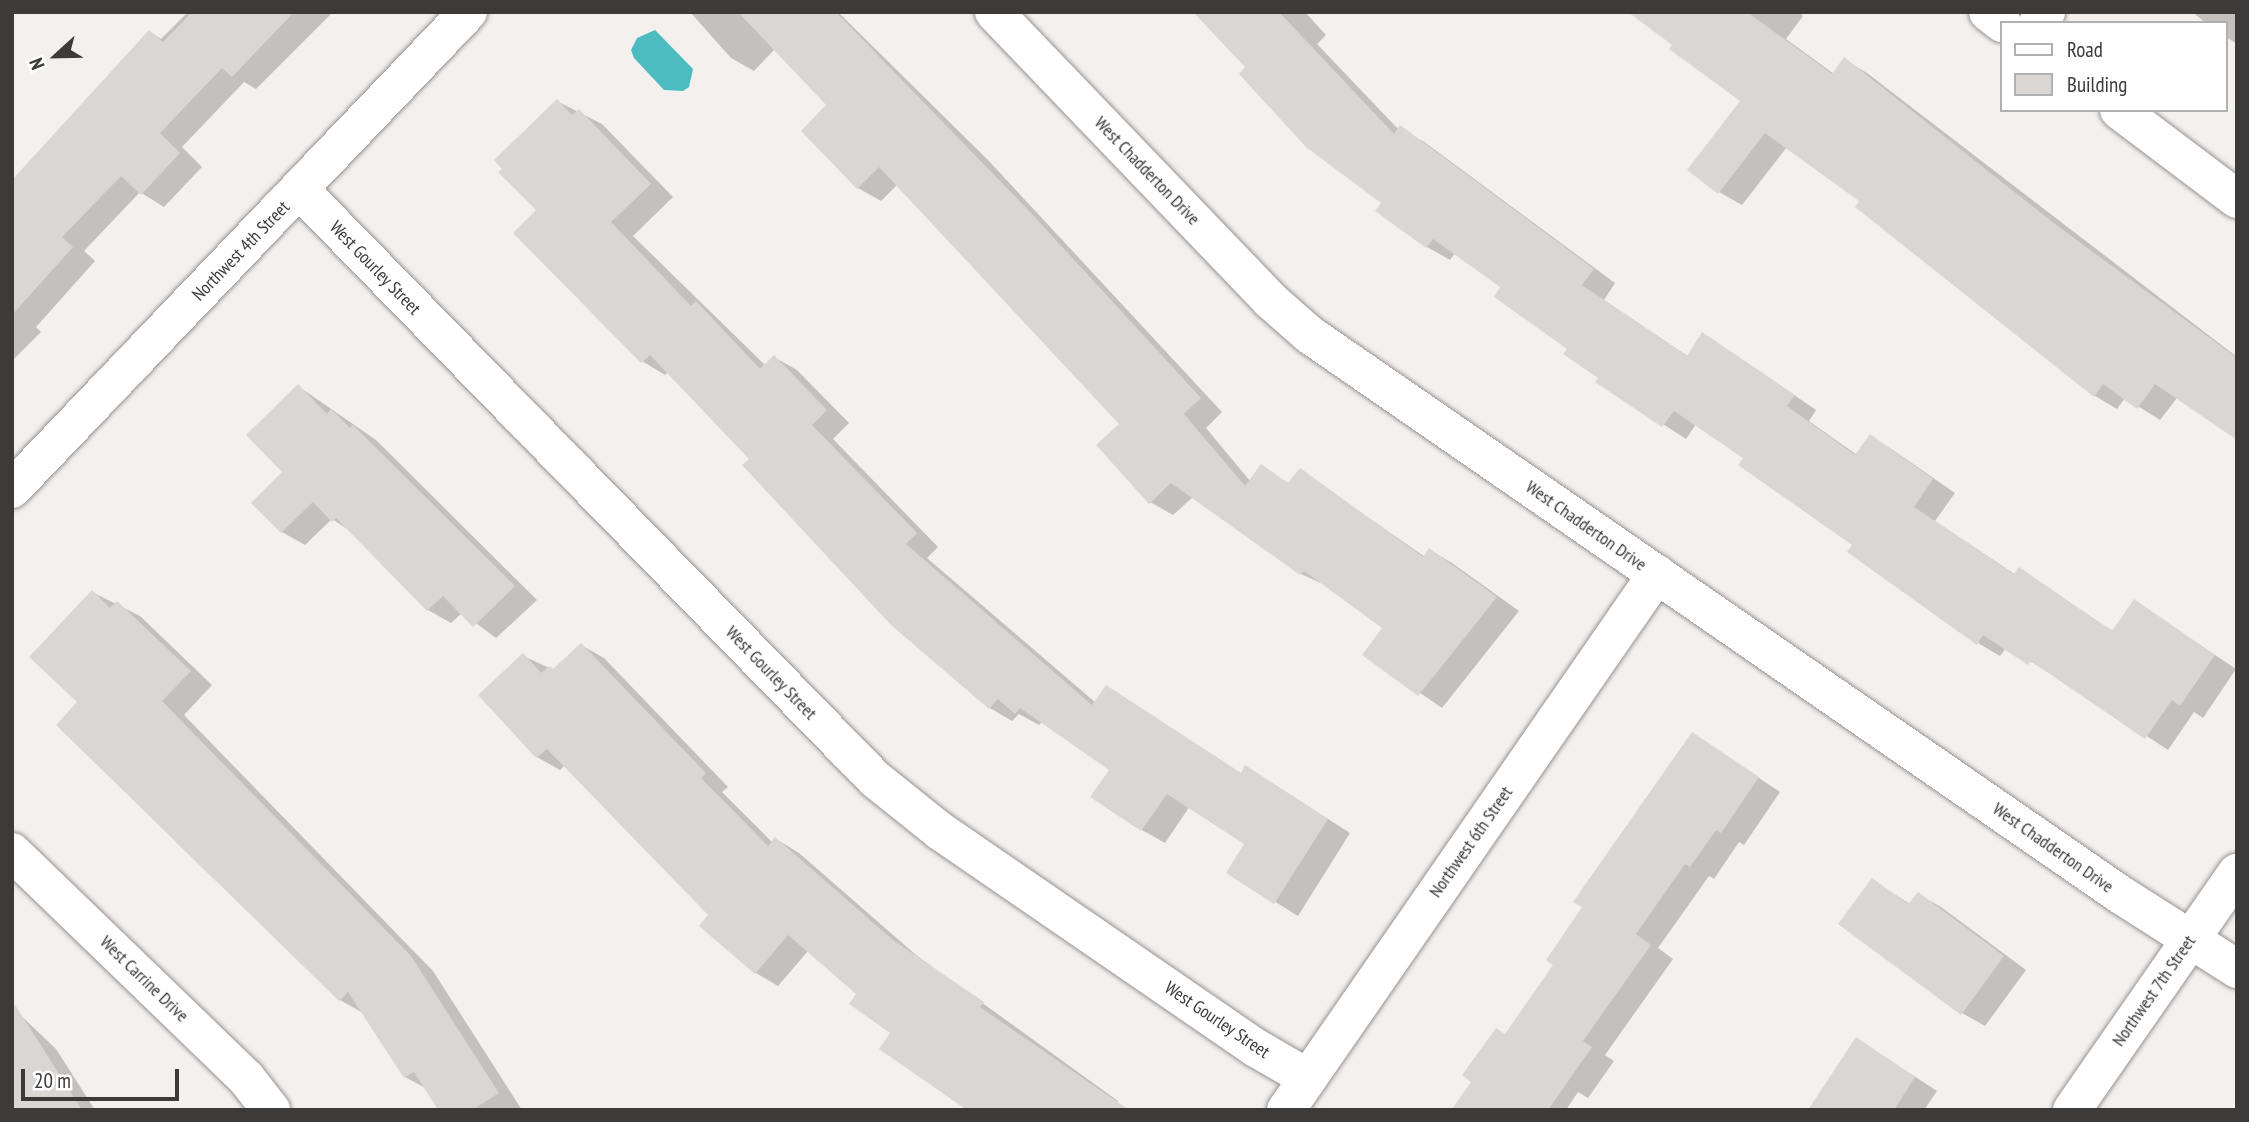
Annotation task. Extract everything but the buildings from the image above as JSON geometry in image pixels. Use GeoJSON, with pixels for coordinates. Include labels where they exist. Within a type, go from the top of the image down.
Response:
{"type":"FeatureCollection","features":[{"type":"Feature","properties":{"kind":"street","name":"Northwest 4th Street"},"geometry":{"type":"LineString","coordinates":[[12,489],[468,12]]}},
{"type":"Feature","properties":{"kind":"street","name":"West Chadderton Drive"},"geometry":{"type":"LineString","coordinates":[[994,12],[1270,300],[1310,335],[2237,969]]}},
{"type":"Feature","properties":{"kind":"street"},"geometry":{"type":"LineString","coordinates":[[2122,112],[2237,199]]}},
{"type":"Feature","properties":{"kind":"street","name":"West Gourley Street"},"geometry":{"type":"LineString","coordinates":[[300,190],[876,779],[940,831],[1256,1048],[1308,1078]]}},
{"type":"Feature","properties":{"kind":"street","name":"Northwest 6th Street"},"geometry":{"type":"LineString","coordinates":[[1286,1110],[1657,574]]}},
{"type":"Feature","properties":{"kind":"street","name":"West Carrine Drive"},"geometry":{"type":"LineString","coordinates":[[12,852],[246,1078],[271,1110]]}},
{"type":"Feature","properties":{"kind":"street","name":"Northwest 7th Street"},"geometry":{"type":"LineString","coordinates":[[2072,1110],[2237,873]]}},
{"type":"Feature","properties":{"kind":"water"},"geometry":{"type":"Polygon","coordinates":[[[655,30],[693,69],[689,87],[683,91],[664,90],[634,58],[631,50],[637,38],[655,30]]]}}]}
